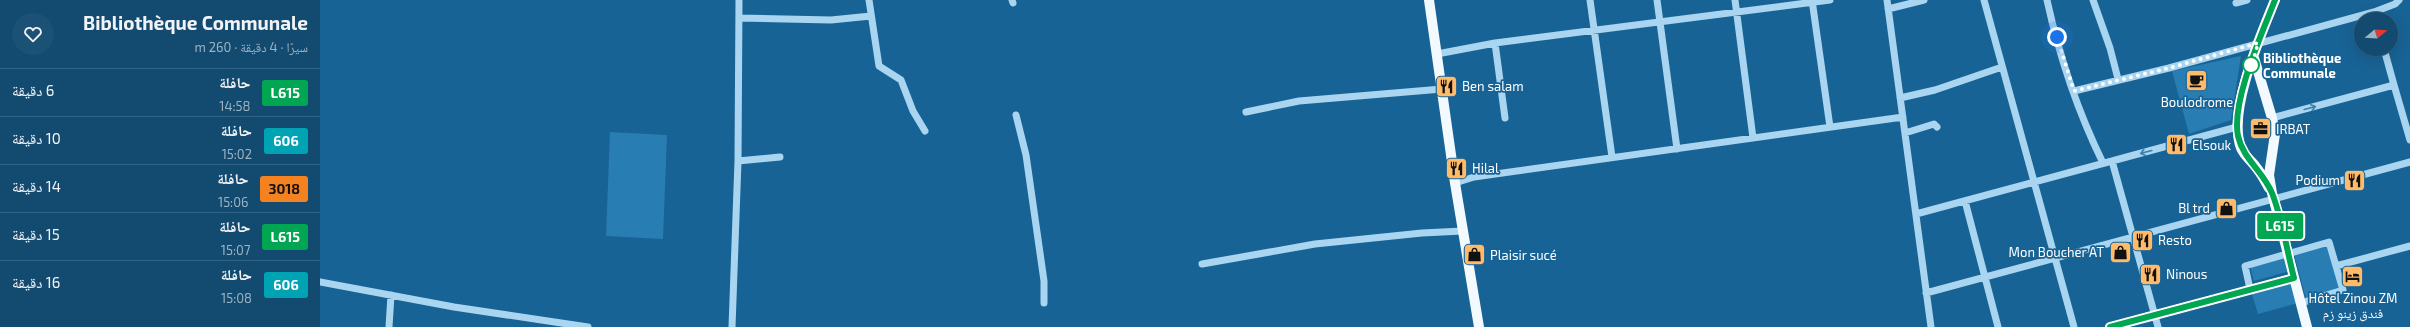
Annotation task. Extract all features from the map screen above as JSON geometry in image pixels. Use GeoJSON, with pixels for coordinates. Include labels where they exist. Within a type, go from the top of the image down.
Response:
{"type":"FeatureCollection","features":[{"type":"Feature","properties":{"kind":"main road"},"geometry":{"type":"LineString","coordinates":[[1429,0],[1438,54],[1455,183],[1479,327]]}},
{"type":"Feature","properties":{"kind":"main road"},"geometry":{"type":"LineString","coordinates":[[2273,196],[2255,165],[2247,159],[2241,147],[2238,128],[2244,88],[2258,43],[2275,0]]}},
{"type":"Feature","properties":{"kind":"main road"},"geometry":{"type":"LineString","coordinates":[[2254,58],[2264,89],[2275,134],[2269,175],[2273,196],[2308,327]]}},
{"type":"Feature","properties":{"kind":"main road"},"geometry":{"type":"LineString","coordinates":[[2244,88],[2253,86],[2264,89]]}},
{"type":"Feature","properties":{"kind":"main road"},"geometry":{"type":"LineString","coordinates":[[2255,165],[2264,165],[2271,162]]}},
{"type":"Feature","properties":{"kind":"main road"},"geometry":{"type":"LineString","coordinates":[[2110,327],[2294,278]]}},
{"type":"Feature","properties":{"kind":"street"},"geometry":{"type":"LineString","coordinates":[[732,327],[738,162],[739,0]]}},
{"type":"Feature","properties":{"kind":"street"},"geometry":{"type":"LineString","coordinates":[[868,0],[879,66],[901,80],[913,111],[925,131]]}},
{"type":"Feature","properties":{"kind":"street"},"geometry":{"type":"LineString","coordinates":[[1590,0],[1612,157]]}},
{"type":"Feature","properties":{"kind":"street"},"geometry":{"type":"LineString","coordinates":[[1657,0],[1677,149]]}},
{"type":"Feature","properties":{"kind":"street"},"geometry":{"type":"LineString","coordinates":[[1735,0],[1753,138]]}},
{"type":"Feature","properties":{"kind":"street"},"geometry":{"type":"LineString","coordinates":[[1438,54],[1495,43],[1736,13],[1812,1],[1830,0]]}},
{"type":"Feature","properties":{"kind":"street"},"geometry":{"type":"LineString","coordinates":[[1887,0],[1930,327]]}},
{"type":"Feature","properties":{"kind":"street"},"geometry":{"type":"LineString","coordinates":[[1888,9],[1924,0]]}},
{"type":"Feature","properties":{"kind":"street"},"geometry":{"type":"LineString","coordinates":[[1984,0],[2074,327]]}},
{"type":"Feature","properties":{"kind":"street"},"geometry":{"type":"LineString","coordinates":[[2047,0],[2052,24],[2074,91],[2092,141],[2103,163]]}},
{"type":"Feature","properties":{"kind":"street"},"geometry":{"type":"LineString","coordinates":[[2092,0],[2110,48],[2118,79]]}},
{"type":"Feature","properties":{"kind":"street"},"geometry":{"type":"LineString","coordinates":[[2236,3],[2247,0]]}},
{"type":"Feature","properties":{"kind":"street"},"geometry":{"type":"LineString","coordinates":[[2382,12],[2399,0]]}},
{"type":"Feature","properties":{"kind":"street"},"geometry":{"type":"LineString","coordinates":[[1812,1],[1830,127]]}},
{"type":"Feature","properties":{"kind":"street"},"geometry":{"type":"LineString","coordinates":[[739,18],[831,20],[871,16]]}},
{"type":"Feature","properties":{"kind":"street"},"geometry":{"type":"LineString","coordinates":[[2074,91],[2118,79],[2169,68],[2258,43],[2354,21]]}},
{"type":"Feature","properties":{"kind":"street"},"geometry":{"type":"LineString","coordinates":[[1495,43],[1506,118]]}},
{"type":"Feature","properties":{"kind":"street"},"geometry":{"type":"LineString","coordinates":[[2386,56],[2410,140]]}},
{"type":"Feature","properties":{"kind":"street"},"geometry":{"type":"LineString","coordinates":[[1900,98],[1935,90],[2002,67]]}},
{"type":"Feature","properties":{"kind":"street"},"geometry":{"type":"LineString","coordinates":[[2272,118],[2394,86]]}},
{"type":"Feature","properties":{"kind":"street"},"geometry":{"type":"LineString","coordinates":[[1246,112],[1299,101],[1442,89]]}},
{"type":"Feature","properties":{"kind":"street"},"geometry":{"type":"LineString","coordinates":[[1016,115],[1026,155],[1044,282],[1044,304]]}},
{"type":"Feature","properties":{"kind":"street"},"geometry":{"type":"LineString","coordinates":[[1455,183],[1474,178],[1612,157],[1903,117]]}},
{"type":"Feature","properties":{"kind":"street"},"geometry":{"type":"LineString","coordinates":[[1905,133],[1934,124],[1937,128]]}},
{"type":"Feature","properties":{"kind":"street"},"geometry":{"type":"LineString","coordinates":[[1916,214],[2238,128]]}},
{"type":"Feature","properties":{"kind":"street"},"geometry":{"type":"LineString","coordinates":[[738,162],[780,157]]}},
{"type":"Feature","properties":{"kind":"street"},"geometry":{"type":"LineString","coordinates":[[2112,161],[2158,327]]}},
{"type":"Feature","properties":{"kind":"street"},"geometry":{"type":"LineString","coordinates":[[1926,293],[2133,238],[2273,196],[2410,162]]}},
{"type":"Feature","properties":{"kind":"street"},"geometry":{"type":"LineString","coordinates":[[1966,201],[1998,327]]}},
{"type":"Feature","properties":{"kind":"street"},"geometry":{"type":"LineString","coordinates":[[1202,264],[1315,244],[1422,233],[1463,231]]}},
{"type":"Feature","properties":{"kind":"street"},"geometry":{"type":"LineString","coordinates":[[2250,289],[2245,266],[2329,242],[2343,290],[2301,302]]}},
{"type":"Feature","properties":{"kind":"street"},"geometry":{"type":"LineString","coordinates":[[2336,266],[2410,246]]}},
{"type":"Feature","properties":{"kind":"street"},"geometry":{"type":"LineString","coordinates":[[320,282],[556,324],[588,327]]}},
{"type":"Feature","properties":{"kind":"street"},"geometry":{"type":"LineString","coordinates":[[390,327],[391,295]]}},
{"type":"Feature","properties":{"kind":"shaded area"},"geometry":{"type":"Polygon","coordinates":[[[2241,56],[2231,120],[2189,134],[2172,71],[2241,56]]]}},
{"type":"Feature","properties":{"kind":"shaded area"},"geometry":{"type":"Polygon","coordinates":[[[610,132],[667,135],[663,239],[606,236],[610,132]]]}},
{"type":"Feature","properties":{"kind":"shaded area"},"geometry":{"type":"Polygon","coordinates":[[[2328,245],[2340,289],[2306,299],[2294,254],[2328,245]]]}},
{"type":"Feature","properties":{"kind":"shaded area"},"geometry":{"type":"Polygon","coordinates":[[[2286,256],[2290,271],[2254,281],[2250,266],[2286,256]]]}},
{"type":"Feature","properties":{"kind":"shaded area"},"geometry":{"type":"Polygon","coordinates":[[[2293,283],[2298,303],[2258,314],[2252,294],[2293,283]]]}},
{"type":"Feature","properties":{"kind":"bus line","name":"L615"},"geometry":{"type":"LineString","coordinates":[[2110,327],[2294,278],[2272,193],[2255,165],[2247,159],[2241,147],[2238,136],[2239,113],[2244,88],[2258,43],[2275,0]]}},
{"type":"Feature","properties":{"kind":"place","name":"Bibliothèque Communale"},"geometry":{"type":"Point","coordinates":[2251,65]}},
{"type":"Feature","properties":{"kind":"place","name":"Boulodrome"},"geometry":{"type":"Point","coordinates":[2197,80]}},
{"type":"Feature","properties":{"kind":"place","name":"Ben salam"},"geometry":{"type":"Point","coordinates":[1447,86]}},
{"type":"Feature","properties":{"kind":"place","name":"IRBAT"},"geometry":{"type":"Point","coordinates":[2260,129]}},
{"type":"Feature","properties":{"kind":"place","name":"Elsouk"},"geometry":{"type":"Point","coordinates":[2177,145]}},
{"type":"Feature","properties":{"kind":"place","name":"Hilal"},"geometry":{"type":"Point","coordinates":[1456,168]}},
{"type":"Feature","properties":{"kind":"place","name":"Podium"},"geometry":{"type":"Point","coordinates":[2355,180]}},
{"type":"Feature","properties":{"kind":"place","name":"Bl trd"},"geometry":{"type":"Point","coordinates":[2226,208]}},
{"type":"Feature","properties":{"kind":"place","name":"Resto"},"geometry":{"type":"Point","coordinates":[2142,240]}},
{"type":"Feature","properties":{"kind":"place","name":"Mon Boucher AT"},"geometry":{"type":"Point","coordinates":[2120,252]}},
{"type":"Feature","properties":{"kind":"place","name":"Plaisir sucé"},"geometry":{"type":"Point","coordinates":[1474,255]}},
{"type":"Feature","properties":{"kind":"place","name":"Ninous"},"geometry":{"type":"Point","coordinates":[2151,274]}},
{"type":"Feature","properties":{"kind":"place","name":"Hôtel Zinou ZM فندق زينو زم"},"geometry":{"type":"Point","coordinates":[2353,276]}},
{"type":"Feature","properties":{"kind":"route"},"geometry":{"type":"LineString","coordinates":[[2057,37],[2074,91],[2118,79],[2169,68],[2258,43],[2254,58],[2257,68],[2251,65]]}}]}
